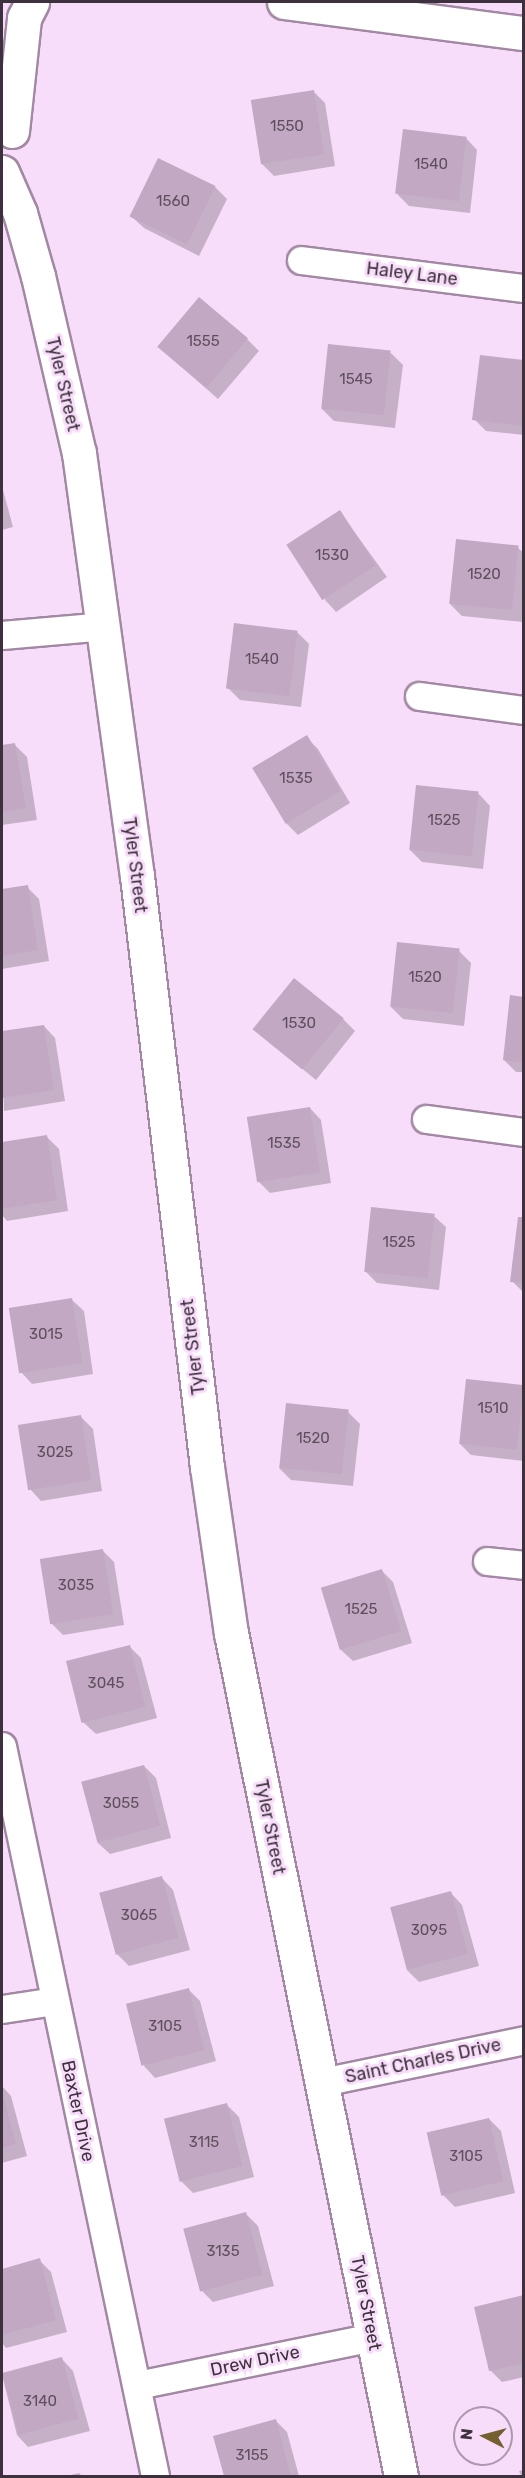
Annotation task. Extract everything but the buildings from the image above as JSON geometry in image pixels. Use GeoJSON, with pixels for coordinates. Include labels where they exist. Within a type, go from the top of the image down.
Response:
{"type":"FeatureCollection","features":[{"type":"Feature","properties":{"kind":"street"},"geometry":{"type":"LineString","coordinates":[[12,131],[24,18],[32,2]]}},
{"type":"Feature","properties":{"kind":"street"},"geometry":{"type":"LineString","coordinates":[[284,2],[524,33]]}},
{"type":"Feature","properties":{"kind":"street","name":"Tyler Street"},"geometry":{"type":"LineString","coordinates":[[2,97],[12,131],[20,213],[79,453],[104,626],[207,1467],[231,1633],[401,2476]]}},
{"type":"Feature","properties":{"kind":"street","name":"Tyler Street"},"geometry":{"type":"LineString","coordinates":[[2,172],[20,213]]}},
{"type":"Feature","properties":{"kind":"street","name":"Haley Lane"},"geometry":{"type":"LineString","coordinates":[[301,260],[524,288]]}},
{"type":"Feature","properties":{"kind":"street"},"geometry":{"type":"LineString","coordinates":[[2,635],[104,626]]}},
{"type":"Feature","properties":{"kind":"street"},"geometry":{"type":"LineString","coordinates":[[419,696],[524,710]]}},
{"type":"Feature","properties":{"kind":"street"},"geometry":{"type":"LineString","coordinates":[[426,1119],[524,1132]]}},
{"type":"Feature","properties":{"kind":"street"},"geometry":{"type":"LineString","coordinates":[[487,1561],[524,1565]]}},
{"type":"Feature","properties":{"kind":"street","name":"Baxter Drive"},"geometry":{"type":"LineString","coordinates":[[2,1746],[155,2476]]}},
{"type":"Feature","properties":{"kind":"street"},"geometry":{"type":"LineString","coordinates":[[2,2009],[54,2001]]}},
{"type":"Feature","properties":{"kind":"street","name":"Saint Charles Drive"},"geometry":{"type":"LineString","coordinates":[[322,2082],[524,2040]]}},
{"type":"Feature","properties":{"kind":"street","name":"Drew Drive"},"geometry":{"type":"LineString","coordinates":[[137,2385],[372,2337]]}}]}
